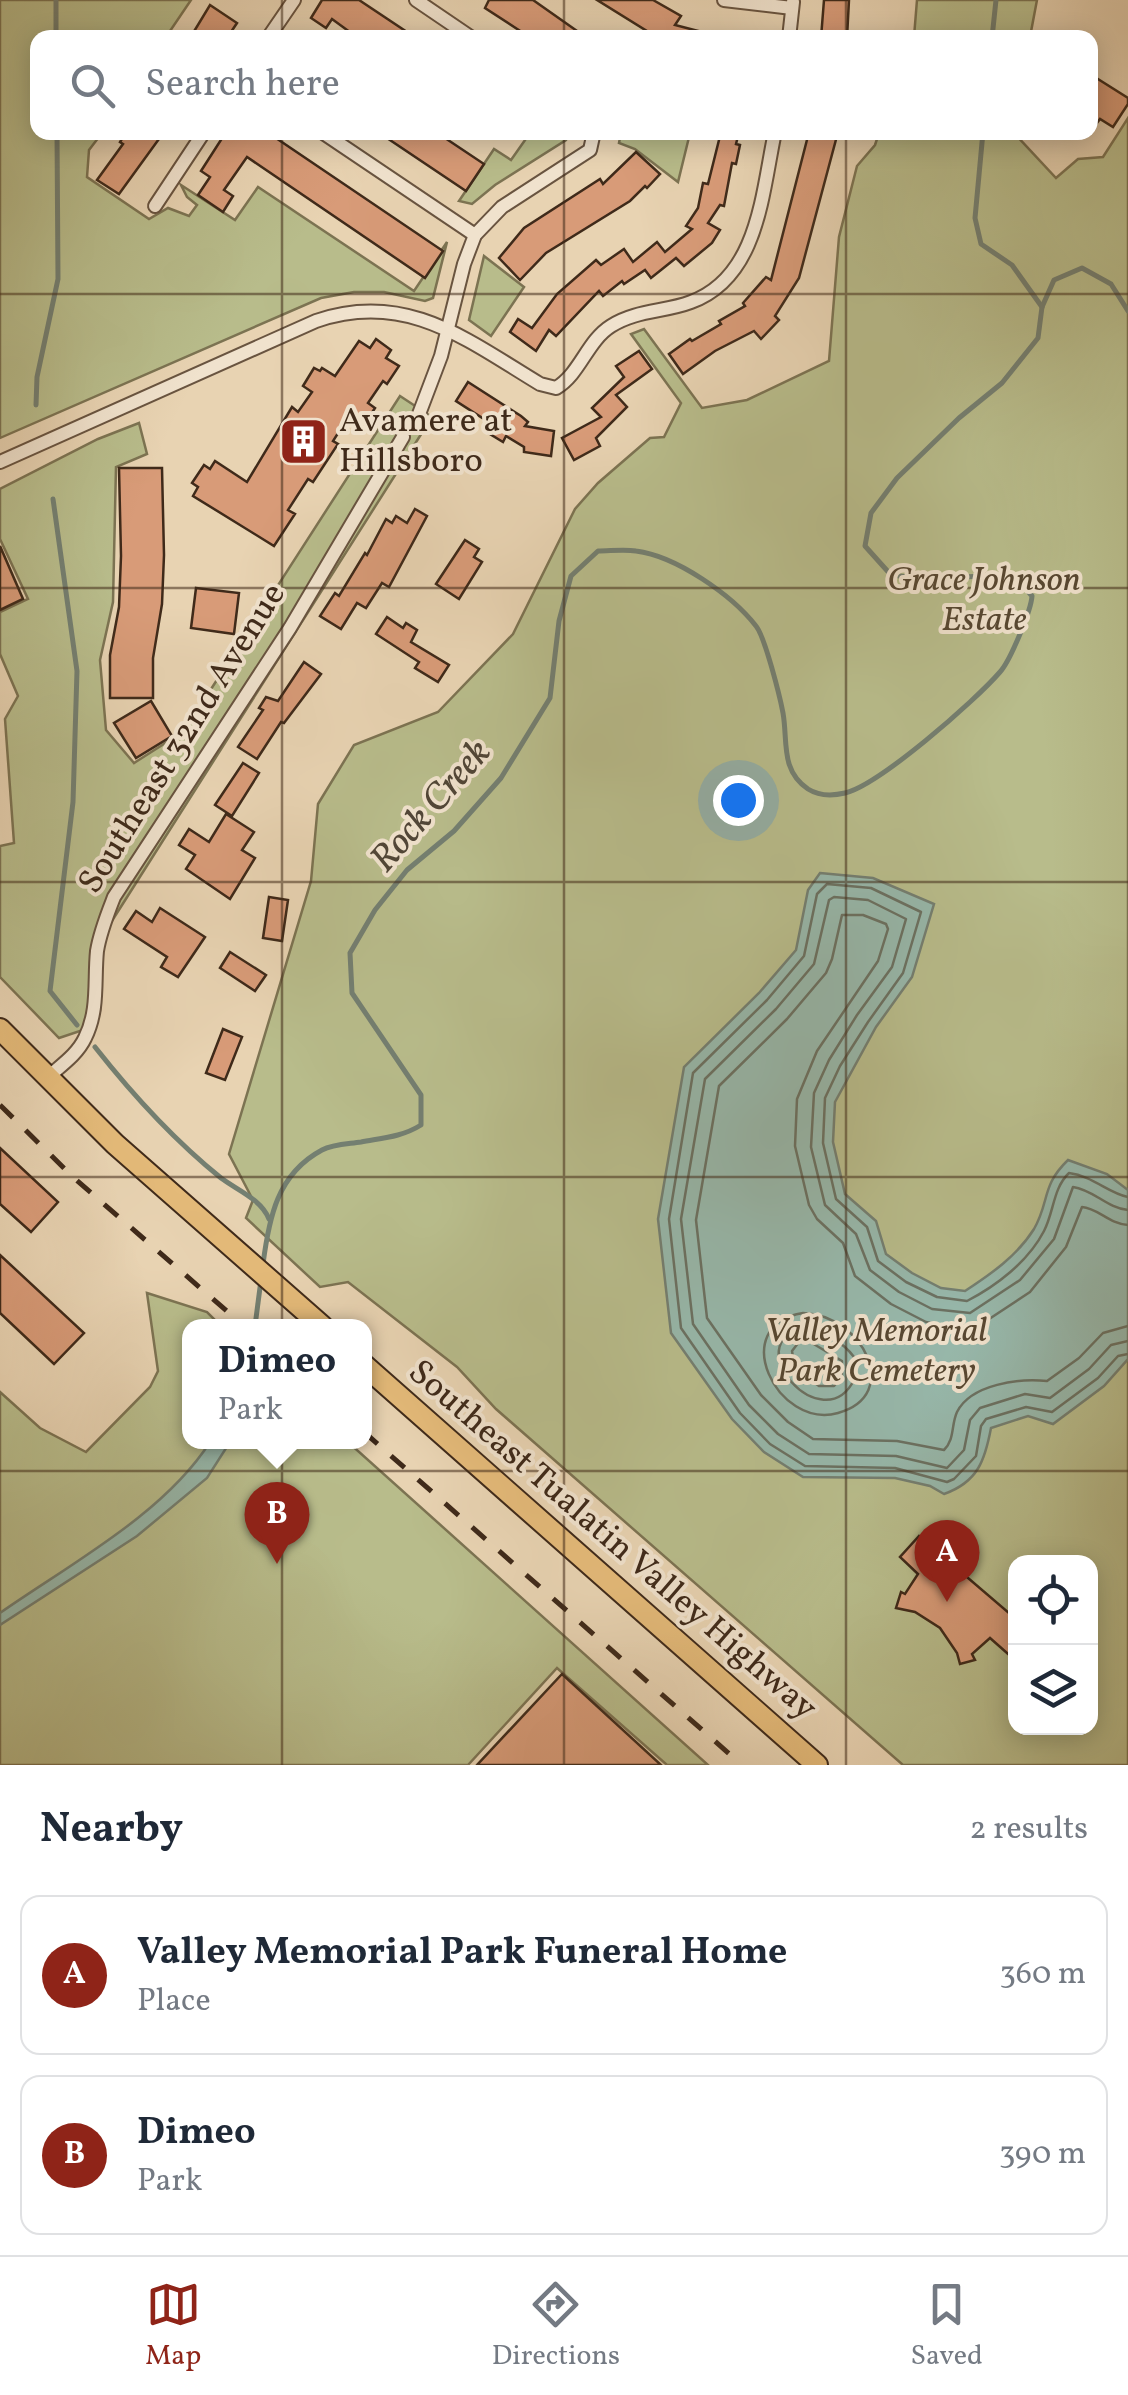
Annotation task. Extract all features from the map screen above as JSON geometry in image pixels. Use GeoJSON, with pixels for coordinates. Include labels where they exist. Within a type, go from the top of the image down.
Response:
{"type":"FeatureCollection","features":[{"type":"Feature","properties":{"kind":"main road"},"geometry":{"type":"LineString","coordinates":[[0,1030],[46,1078],[212,1231],[314,1319]]}},
{"type":"Feature","properties":{"kind":"main road","name":"Southeast Tualatin Valley Highway"},"geometry":{"type":"LineString","coordinates":[[372,1372],[818,1765]]}},
{"type":"Feature","properties":{"kind":"street"},"geometry":{"type":"LineString","coordinates":[[273,30],[294,0]]}},
{"type":"Feature","properties":{"kind":"street"},"geometry":{"type":"LineString","coordinates":[[416,0],[460,30]]}},
{"type":"Feature","properties":{"kind":"street"},"geometry":{"type":"LineString","coordinates":[[724,0],[792,4],[790,30]]}},
{"type":"Feature","properties":{"kind":"street"},"geometry":{"type":"LineString","coordinates":[[155,206],[199,140]]}},
{"type":"Feature","properties":{"kind":"street"},"geometry":{"type":"LineString","coordinates":[[334,140],[475,235]]}},
{"type":"Feature","properties":{"kind":"street"},"geometry":{"type":"LineString","coordinates":[[419,414],[449,329],[475,235],[502,208],[590,150],[593,140]]}},
{"type":"Feature","properties":{"kind":"street"},"geometry":{"type":"LineString","coordinates":[[0,462],[335,314],[360,310],[390,311],[449,329],[540,384],[556,388],[563,384],[590,344],[612,325],[645,312],[695,301],[736,269],[750,242],[773,140]]}},
{"type":"Feature","properties":{"kind":"street","name":"Southeast 32nd Avenue"},"geometry":{"type":"LineString","coordinates":[[46,1078],[84,1040],[95,1009],[97,951],[114,897],[290,628],[402,438]]}},
{"type":"Feature","properties":{"kind":"green space"},"geometry":{"type":"Polygon","coordinates":[[[0,0],[191,0],[171,30],[30,30],[30,140],[97,140],[89,150],[87,177],[149,219],[168,208],[189,216],[197,205],[181,185],[235,220],[258,187],[414,291],[447,242],[433,298],[425,301],[384,292],[354,292],[321,298],[0,438],[0,0]]]}},
{"type":"Feature","properties":{"kind":"green space"},"geometry":{"type":"Polygon","coordinates":[[[917,0],[1037,0],[1031,30],[915,30],[917,0]]]}},
{"type":"Feature","properties":{"kind":"green space"},"geometry":{"type":"Polygon","coordinates":[[[1128,118],[1128,1765],[903,1765],[496,1409],[457,1367],[348,1282],[320,1287],[246,1218],[253,1200],[229,1154],[311,881],[318,804],[354,745],[438,712],[513,634],[575,509],[598,483],[650,438],[664,437],[681,403],[631,334],[644,329],[702,408],[747,400],[829,361],[839,237],[857,166],[877,140],[1021,140],[1056,178],[1078,159],[1103,157],[1128,118]]]}},
{"type":"Feature","properties":{"kind":"green space"},"geometry":{"type":"Polygon","coordinates":[[[525,140],[566,140],[472,204],[459,201],[494,149],[511,160],[525,140]]]}},
{"type":"Feature","properties":{"kind":"green space"},"geometry":{"type":"Polygon","coordinates":[[[688,140],[678,182],[635,149],[619,143],[688,140]]]}},
{"type":"Feature","properties":{"kind":"green space"},"geometry":{"type":"Polygon","coordinates":[[[484,256],[524,287],[491,336],[469,320],[484,256]]]}},
{"type":"Feature","properties":{"kind":"green space"},"geometry":{"type":"Polygon","coordinates":[[[400,396],[432,417],[103,935],[100,1011],[92,1027],[59,1038],[0,977],[0,846],[14,843],[5,719],[18,696],[0,654],[0,612],[28,599],[0,539],[0,489],[98,439],[139,423],[147,454],[116,467],[113,602],[100,660],[106,730],[134,763],[184,731],[400,396]]]}},
{"type":"Feature","properties":{"kind":"green space"},"geometry":{"type":"Polygon","coordinates":[[[147,1293],[207,1312],[214,1319],[182,1319],[182,1449],[356,1449],[708,1765],[667,1765],[557,1668],[468,1765],[0,1765],[0,1392],[40,1428],[86,1452],[150,1387],[158,1371],[147,1293]]]}},
{"type":"Feature","properties":{"kind":"water"},"geometry":{"type":"Polygon","coordinates":[[[820,873],[873,878],[934,904],[912,977],[876,1027],[835,1102],[833,1142],[845,1194],[876,1221],[886,1254],[941,1288],[965,1291],[1020,1248],[1039,1219],[1054,1178],[1068,1160],[1107,1174],[1128,1190],[1128,1359],[1104,1386],[1053,1424],[1028,1416],[991,1428],[978,1468],[965,1483],[944,1494],[930,1486],[895,1478],[803,1477],[764,1452],[732,1419],[671,1333],[658,1219],[684,1067],[759,993],[796,950],[808,890],[820,873]]]}},
{"type":"Feature","properties":{"kind":"water"},"geometry":{"type":"Polygon","coordinates":[[[205,1449],[226,1449],[207,1478],[137,1536],[0,1625],[0,1613],[142,1515],[191,1468],[205,1449]]]}},
{"type":"Feature","properties":{"kind":"building"},"geometry":{"type":"Polygon","coordinates":[[[322,0],[359,0],[404,30],[347,30],[332,19],[326,28],[311,18],[322,0]]]}},
{"type":"Feature","properties":{"kind":"building"},"geometry":{"type":"Polygon","coordinates":[[[489,0],[533,0],[576,30],[519,30],[485,8],[489,0]]]}},
{"type":"Feature","properties":{"kind":"building"},"geometry":{"type":"Polygon","coordinates":[[[597,0],[653,0],[681,16],[675,25],[694,30],[645,30],[597,0]]]}},
{"type":"Feature","properties":{"kind":"building"},"geometry":{"type":"Polygon","coordinates":[[[824,0],[849,0],[847,30],[822,30],[824,0]]]}},
{"type":"Feature","properties":{"kind":"building"},"geometry":{"type":"Polygon","coordinates":[[[210,5],[237,23],[232,30],[195,30],[210,5]]]}},
{"type":"Feature","properties":{"kind":"building"},"geometry":{"type":"Polygon","coordinates":[[[1098,79],[1128,98],[1113,127],[1100,119],[1098,122],[1098,79]]]}},
{"type":"Feature","properties":{"kind":"building"},"geometry":{"type":"Polygon","coordinates":[[[158,140],[119,194],[97,180],[123,144],[120,142],[158,140]]]}},
{"type":"Feature","properties":{"kind":"building"},"geometry":{"type":"Polygon","coordinates":[[[221,140],[279,140],[443,251],[425,278],[247,157],[224,190],[233,196],[223,212],[198,195],[210,177],[201,171],[221,140]]]}},
{"type":"Feature","properties":{"kind":"building"},"geometry":{"type":"Polygon","coordinates":[[[390,140],[448,140],[484,164],[466,191],[390,140]]]}},
{"type":"Feature","properties":{"kind":"building"},"geometry":{"type":"Polygon","coordinates":[[[719,140],[737,140],[740,145],[736,164],[732,163],[724,206],[720,205],[708,223],[720,230],[712,243],[684,266],[676,258],[651,278],[645,270],[603,296],[599,291],[556,336],[549,330],[536,351],[510,332],[518,319],[532,328],[557,294],[596,260],[601,265],[624,249],[633,262],[657,242],[665,252],[692,229],[686,226],[698,208],[703,183],[708,184],[719,140]]]}},
{"type":"Feature","properties":{"kind":"building"},"geometry":{"type":"Polygon","coordinates":[[[807,140],[836,140],[799,278],[775,316],[779,320],[761,339],[754,331],[715,351],[683,374],[669,354],[721,324],[719,321],[745,306],[743,303],[766,277],[771,280],[807,140]]]}},
{"type":"Feature","properties":{"kind":"building"},"geometry":{"type":"Polygon","coordinates":[[[636,152],[660,174],[647,188],[546,253],[520,280],[499,258],[524,228],[600,179],[603,184],[636,152]]]}},
{"type":"Feature","properties":{"kind":"building","name":"Avamere at Hillsboro"},"geometry":{"type":"Polygon","coordinates":[[[376,339],[391,350],[386,358],[399,366],[368,403],[375,408],[362,428],[347,419],[333,441],[338,444],[313,482],[308,479],[288,510],[295,514],[274,546],[193,496],[198,487],[192,483],[204,465],[210,469],[215,461],[247,482],[292,407],[298,412],[312,392],[303,386],[314,368],[335,376],[359,341],[370,348],[376,339]]]}},
{"type":"Feature","properties":{"kind":"building"},"geometry":{"type":"Polygon","coordinates":[[[639,351],[652,369],[616,395],[627,407],[596,438],[600,446],[574,460],[562,438],[601,417],[592,408],[624,377],[616,366],[639,351]]]}},
{"type":"Feature","properties":{"kind":"building"},"geometry":{"type":"Polygon","coordinates":[[[468,382],[521,416],[528,422],[525,426],[554,431],[551,456],[524,452],[524,447],[506,436],[503,442],[485,431],[490,423],[456,401],[468,382]]]}},
{"type":"Feature","properties":{"kind":"building"},"geometry":{"type":"Polygon","coordinates":[[[119,468],[162,468],[164,555],[162,604],[153,658],[153,698],[110,698],[110,655],[119,607],[121,556],[119,468]]]}},
{"type":"Feature","properties":{"kind":"building"},"geometry":{"type":"Polygon","coordinates":[[[415,509],[427,516],[389,587],[382,583],[366,608],[357,603],[341,629],[320,616],[367,555],[386,519],[392,523],[396,516],[407,523],[415,509]]]}},
{"type":"Feature","properties":{"kind":"building"},"geometry":{"type":"Polygon","coordinates":[[[465,540],[479,549],[474,557],[482,562],[459,599],[436,584],[465,540]]]}},
{"type":"Feature","properties":{"kind":"building"},"geometry":{"type":"Polygon","coordinates":[[[0,546],[23,599],[0,610],[0,546]]]}},
{"type":"Feature","properties":{"kind":"building"},"geometry":{"type":"Polygon","coordinates":[[[196,588],[239,593],[234,634],[191,628],[196,588]]]}},
{"type":"Feature","properties":{"kind":"building"},"geometry":{"type":"Polygon","coordinates":[[[387,617],[403,628],[406,623],[417,630],[411,642],[449,665],[438,682],[415,668],[419,662],[376,634],[387,617]]]}},
{"type":"Feature","properties":{"kind":"building"},"geometry":{"type":"Polygon","coordinates":[[[304,662],[321,674],[281,722],[257,759],[238,747],[263,710],[259,708],[266,697],[278,701],[304,662]]]}},
{"type":"Feature","properties":{"kind":"building"},"geometry":{"type":"Polygon","coordinates":[[[151,701],[172,736],[136,758],[114,723],[151,701]]]}},
{"type":"Feature","properties":{"kind":"building"},"geometry":{"type":"Polygon","coordinates":[[[243,763],[259,773],[232,816],[215,805],[243,763]]]}},
{"type":"Feature","properties":{"kind":"building"},"geometry":{"type":"Polygon","coordinates":[[[226,814],[254,832],[242,850],[255,858],[230,899],[186,869],[195,855],[179,845],[189,829],[209,842],[226,814]]]}},
{"type":"Feature","properties":{"kind":"building"},"geometry":{"type":"Polygon","coordinates":[[[269,897],[288,900],[282,941],[263,938],[269,897]]]}},
{"type":"Feature","properties":{"kind":"building"},"geometry":{"type":"Polygon","coordinates":[[[160,908],[205,937],[178,977],[161,967],[167,957],[124,929],[136,911],[152,922],[160,908]]]}},
{"type":"Feature","properties":{"kind":"building"},"geometry":{"type":"Polygon","coordinates":[[[230,952],[266,975],[255,991],[220,968],[230,952]]]}},
{"type":"Feature","properties":{"kind":"building"},"geometry":{"type":"Polygon","coordinates":[[[223,1029],[242,1037],[225,1080],[206,1073],[223,1029]]]}},
{"type":"Feature","properties":{"kind":"building"},"geometry":{"type":"Polygon","coordinates":[[[0,1148],[58,1202],[31,1232],[0,1204],[0,1148]]]}},
{"type":"Feature","properties":{"kind":"building"},"geometry":{"type":"Polygon","coordinates":[[[0,1255],[84,1333],[54,1364],[0,1313],[0,1255]]]}},
{"type":"Feature","properties":{"kind":"building"},"geometry":{"type":"Polygon","coordinates":[[[919,1536],[1008,1612],[1008,1654],[990,1638],[972,1654],[975,1660],[960,1664],[940,1628],[915,1612],[896,1608],[901,1592],[905,1594],[918,1574],[900,1557],[919,1536]]]}},
{"type":"Feature","properties":{"kind":"building"},"geometry":{"type":"Polygon","coordinates":[[[562,1674],[661,1765],[477,1765],[562,1674]]]}},
{"type":"Feature","properties":{"kind":"waterway"},"geometry":{"type":"LineString","coordinates":[[56,0],[56,30]]}},
{"type":"Feature","properties":{"kind":"waterway"},"geometry":{"type":"LineString","coordinates":[[993,30],[996,0]]}},
{"type":"Feature","properties":{"kind":"waterway"},"geometry":{"type":"LineString","coordinates":[[36,405],[37,377],[58,279],[57,140]]}},
{"type":"Feature","properties":{"kind":"waterway"},"geometry":{"type":"LineString","coordinates":[[982,140],[975,218],[981,244],[1012,265],[1042,307]]}},
{"type":"Feature","properties":{"kind":"waterway","name":"Rock Creek"},"geometry":{"type":"LineString","coordinates":[[263,1264],[278,1199],[285,1184],[307,1160],[331,1146],[392,1136],[421,1125],[421,1095],[352,993],[350,953],[375,910],[407,870],[454,831],[501,778],[550,698],[559,621],[571,576],[598,551],[631,550],[668,560],[718,590],[760,632],[779,694],[793,773],[808,789],[821,794],[840,794],[860,787],[926,740],[1000,672],[1019,636],[1032,596],[1020,582],[1002,575],[926,579],[891,575],[865,546],[871,513],[897,478],[1002,383],[1038,338],[1042,307],[1054,280],[1082,268],[1111,284],[1128,311]]}},
{"type":"Feature","properties":{"kind":"waterway"},"geometry":{"type":"LineString","coordinates":[[53,499],[77,671],[73,802],[50,991],[77,1025]]}},
{"type":"Feature","properties":{"kind":"waterway"},"geometry":{"type":"LineString","coordinates":[[95,1047],[170,1132],[221,1178],[255,1200],[269,1219]]}},
{"type":"Feature","properties":{"kind":"waterway","name":"Rock Creek"},"geometry":{"type":"LineString","coordinates":[[256,1319],[261,1280]]}},
{"type":"Feature","properties":{"kind":"railway"},"geometry":{"type":"LineString","coordinates":[[0,1105],[74,1178],[236,1319]]}},
{"type":"Feature","properties":{"kind":"railway"},"geometry":{"type":"LineString","coordinates":[[372,1439],[742,1765]]}},
{"type":"Feature","properties":{"kind":"place","name":"Avamere at Hillsboro"},"geometry":{"type":"Point","coordinates":[304,442]}},
{"type":"Feature","properties":{"kind":"place","name":"Dimeo"},"geometry":{"type":"Point","coordinates":[277,1564]}},
{"type":"Feature","properties":{"kind":"place","name":"Valley Memorial Park Funeral Home"},"geometry":{"type":"Point","coordinates":[947,1602]}},
{"type":"Feature","properties":{"kind":"park label","name":"Grace Johnson Estate"},"geometry":{"type":"Point","coordinates":[984,601]}},
{"type":"Feature","properties":{"kind":"park label","name":"Valley Memorial Park Cemetery"},"geometry":{"type":"Point","coordinates":[876,1352]}}]}
